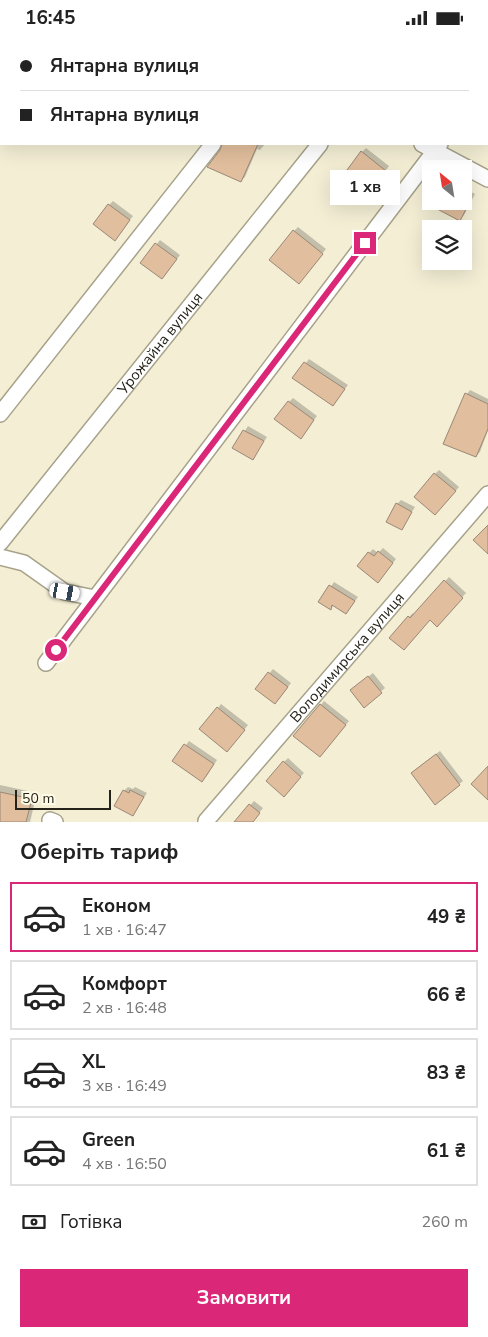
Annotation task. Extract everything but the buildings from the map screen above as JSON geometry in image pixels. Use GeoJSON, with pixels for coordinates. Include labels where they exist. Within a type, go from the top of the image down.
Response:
{"type":"FeatureCollection","features":[{"type":"Feature","properties":{"kind":"street"},"geometry":{"type":"LineString","coordinates":[[0,413],[212,145]]}},
{"type":"Feature","properties":{"kind":"street","name":"Урожайна вулиця"},"geometry":{"type":"LineString","coordinates":[[0,543],[319,145]]}},
{"type":"Feature","properties":{"kind":"street"},"geometry":{"type":"LineString","coordinates":[[46,663],[432,146],[488,179]]}},
{"type":"Feature","properties":{"kind":"street","name":"Володимирська вулиця"},"geometry":{"type":"LineString","coordinates":[[206,821],[488,494]]}},
{"type":"Feature","properties":{"kind":"street"},"geometry":{"type":"LineString","coordinates":[[0,557],[24,563],[65,592],[95,598]]}},
{"type":"Feature","properties":{"kind":"route"},"geometry":{"type":"LineString","coordinates":[[56,650],[365,243]]}}]}
